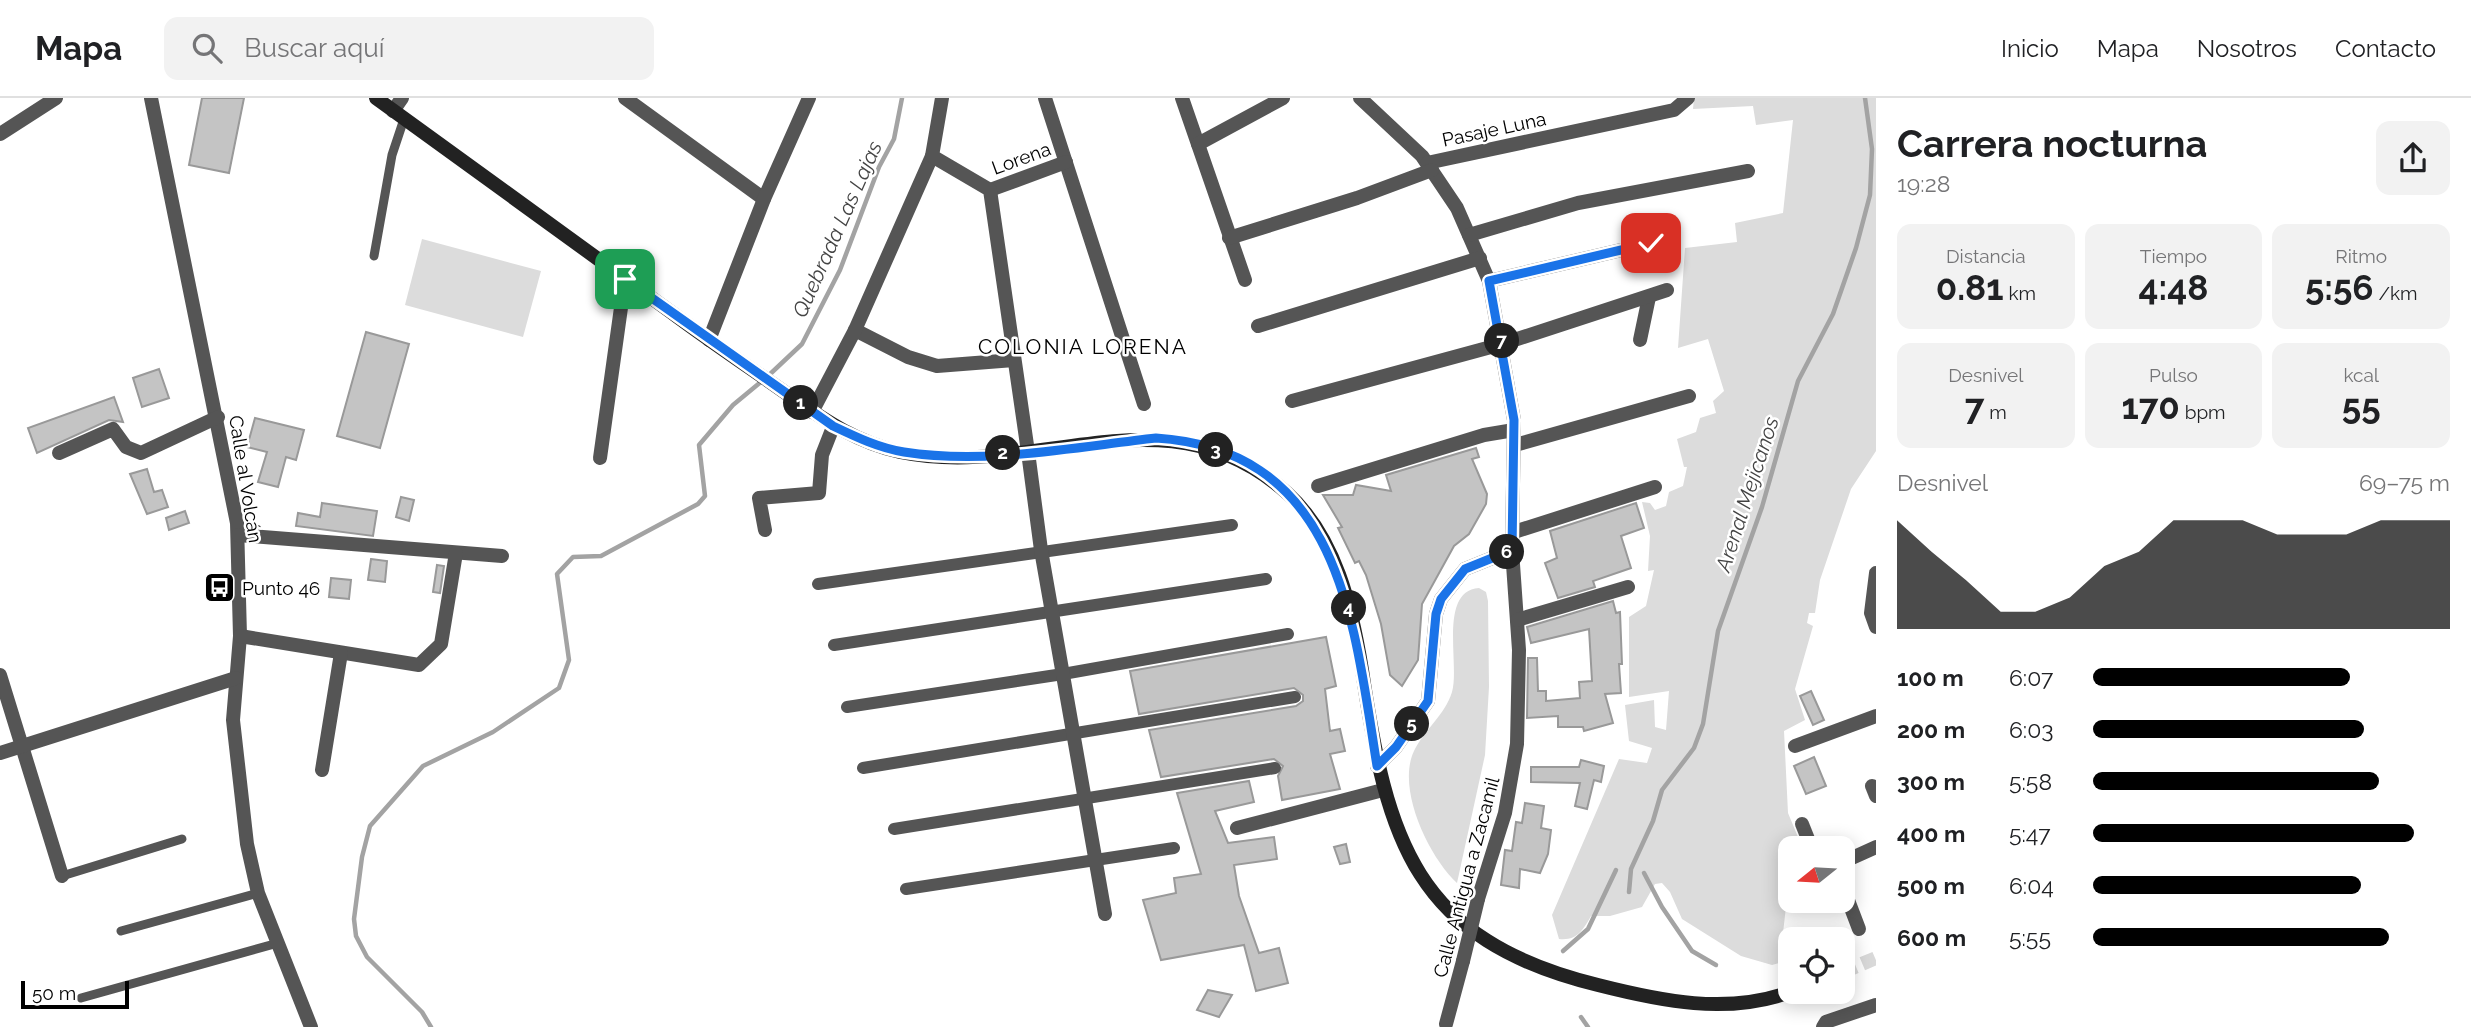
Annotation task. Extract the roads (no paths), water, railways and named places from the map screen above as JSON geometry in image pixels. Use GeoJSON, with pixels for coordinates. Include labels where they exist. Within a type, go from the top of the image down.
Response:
{"type":"FeatureCollection","features":[{"type":"Feature","properties":{"kind":"main road"},"geometry":{"type":"LineString","coordinates":[[376,98],[811,412],[833,426],[868,442],[901,452],[944,457],[1028,452],[1156,438],[1176,439],[1236,457],[1290,496],[1329,550],[1344,589],[1356,633],[1383,790],[1409,856],[1433,892],[1458,922],[1517,960],[1598,985],[1697,1004],[1751,1002],[1778,995]]}},
{"type":"Feature","properties":{"kind":"street"},"geometry":{"type":"LineString","coordinates":[[0,134],[56,98]]}},
{"type":"Feature","properties":{"kind":"street","name":"Calle al Volcán"},"geometry":{"type":"LineString","coordinates":[[151,98],[218,417],[238,535],[240,636],[234,733],[246,835],[258,894],[311,1027]]}},
{"type":"Feature","properties":{"kind":"street"},"geometry":{"type":"LineString","coordinates":[[399,115],[402,98]]}},
{"type":"Feature","properties":{"kind":"street"},"geometry":{"type":"LineString","coordinates":[[625,98],[764,200]]}},
{"type":"Feature","properties":{"kind":"street"},"geometry":{"type":"LineString","coordinates":[[709,340],[764,200],[809,98]]}},
{"type":"Feature","properties":{"kind":"street"},"geometry":{"type":"LineString","coordinates":[[811,412],[855,330],[932,156],[942,98]]}},
{"type":"Feature","properties":{"kind":"street"},"geometry":{"type":"LineString","coordinates":[[1045,98],[1144,404]]}},
{"type":"Feature","properties":{"kind":"street"},"geometry":{"type":"LineString","coordinates":[[1182,98],[1245,280]]}},
{"type":"Feature","properties":{"kind":"street"},"geometry":{"type":"LineString","coordinates":[[1198,144],[1283,98]]}},
{"type":"Feature","properties":{"kind":"street","name":"Calle Antigua a Zacamil"},"geometry":{"type":"LineString","coordinates":[[1360,98],[1429,166],[1457,208],[1480,258],[1489,281],[1502,344],[1515,438],[1512,550],[1517,620],[1518,720],[1513,779],[1445,1026]]}},
{"type":"Feature","properties":{"kind":"street","name":"Pasaje Luna"},"geometry":{"type":"LineString","coordinates":[[1229,238],[1357,198],[1429,166],[1674,110],[1688,98]]}},
{"type":"Feature","properties":{"kind":"street"},"geometry":{"type":"LineString","coordinates":[[932,156],[990,190],[1041,551],[1105,914]]}},
{"type":"Feature","properties":{"kind":"street","name":"Lorena"},"geometry":{"type":"LineString","coordinates":[[990,190],[1066,162]]}},
{"type":"Feature","properties":{"kind":"street"},"geometry":{"type":"LineString","coordinates":[[1469,235],[1578,203],[1748,171]]}},
{"type":"Feature","properties":{"kind":"street"},"geometry":{"type":"LineString","coordinates":[[1489,281],[1651,243]]}},
{"type":"Feature","properties":{"kind":"street"},"geometry":{"type":"LineString","coordinates":[[1258,326],[1480,258]]}},
{"type":"Feature","properties":{"kind":"street"},"geometry":{"type":"LineString","coordinates":[[600,458],[625,279]]}},
{"type":"Feature","properties":{"kind":"street"},"geometry":{"type":"LineString","coordinates":[[1292,401],[1502,344],[1667,290]]}},
{"type":"Feature","properties":{"kind":"street"},"geometry":{"type":"LineString","coordinates":[[1640,340],[1649,297]]}},
{"type":"Feature","properties":{"kind":"street"},"geometry":{"type":"LineString","coordinates":[[855,330],[908,357],[937,366],[1014,360]]}},
{"type":"Feature","properties":{"kind":"street"},"geometry":{"type":"LineString","coordinates":[[1318,486],[1484,435],[1515,438],[1689,396]]}},
{"type":"Feature","properties":{"kind":"street"},"geometry":{"type":"LineString","coordinates":[[60,453],[113,429],[126,447],[141,453],[218,417]]}},
{"type":"Feature","properties":{"kind":"street"},"geometry":{"type":"LineString","coordinates":[[765,530],[759,498],[819,493],[822,455],[833,426]]}},
{"type":"Feature","properties":{"kind":"street"},"geometry":{"type":"LineString","coordinates":[[1514,532],[1656,487]]}},
{"type":"Feature","properties":{"kind":"street"},"geometry":{"type":"LineString","coordinates":[[818,584],[1232,525]]}},
{"type":"Feature","properties":{"kind":"street"},"geometry":{"type":"LineString","coordinates":[[238,535],[502,556]]}},
{"type":"Feature","properties":{"kind":"street"},"geometry":{"type":"LineString","coordinates":[[1377,766],[1396,747],[1428,701],[1436,614],[1441,599],[1465,569],[1512,550]]}},
{"type":"Feature","properties":{"kind":"street"},"geometry":{"type":"LineString","coordinates":[[240,636],[419,664],[440,644],[456,553]]}},
{"type":"Feature","properties":{"kind":"street"},"geometry":{"type":"LineString","coordinates":[[1876,573],[1871,613],[1876,626]]}},
{"type":"Feature","properties":{"kind":"street"},"geometry":{"type":"LineString","coordinates":[[834,645],[1266,579]]}},
{"type":"Feature","properties":{"kind":"street"},"geometry":{"type":"LineString","coordinates":[[1517,620],[1628,587]]}},
{"type":"Feature","properties":{"kind":"street"},"geometry":{"type":"LineString","coordinates":[[847,707],[1063,674],[1288,634]]}},
{"type":"Feature","properties":{"kind":"street"},"geometry":{"type":"LineString","coordinates":[[322,770],[341,653]]}},
{"type":"Feature","properties":{"kind":"street"},"geometry":{"type":"LineString","coordinates":[[0,675],[62,876]]}},
{"type":"Feature","properties":{"kind":"street"},"geometry":{"type":"LineString","coordinates":[[0,753],[236,678]]}},
{"type":"Feature","properties":{"kind":"street"},"geometry":{"type":"LineString","coordinates":[[863,768],[1295,697]]}},
{"type":"Feature","properties":{"kind":"street"},"geometry":{"type":"LineString","coordinates":[[1795,746],[1876,716]]}},
{"type":"Feature","properties":{"kind":"street"},"geometry":{"type":"LineString","coordinates":[[894,829],[1275,768]]}},
{"type":"Feature","properties":{"kind":"street"},"geometry":{"type":"LineString","coordinates":[[1237,828],[1383,790]]}},
{"type":"Feature","properties":{"kind":"street"},"geometry":{"type":"LineString","coordinates":[[1802,824],[1807,836]]}},
{"type":"Feature","properties":{"kind":"street"},"geometry":{"type":"LineString","coordinates":[[1855,857],[1876,847]]}},
{"type":"Feature","properties":{"kind":"street"},"geometry":{"type":"LineString","coordinates":[[906,890],[1174,848]]}},
{"type":"Feature","properties":{"kind":"street"},"geometry":{"type":"LineString","coordinates":[[1853,914],[1859,929]]}},
{"type":"Feature","properties":{"kind":"street"},"geometry":{"type":"LineString","coordinates":[[1823,1027],[1826,1022],[1876,1005]]}},
{"type":"Feature","properties":{"kind":"lane"},"geometry":{"type":"LineString","coordinates":[[374,256],[399,115]]}},
{"type":"Feature","properties":{"kind":"lane"},"geometry":{"type":"LineString","coordinates":[[62,876],[182,839]]}},
{"type":"Feature","properties":{"kind":"lane"},"geometry":{"type":"LineString","coordinates":[[121,931],[258,894]]}},
{"type":"Feature","properties":{"kind":"lane"},"geometry":{"type":"LineString","coordinates":[[81,998],[278,943]]}},
{"type":"Feature","properties":{"kind":"waterway","name":"Quebrada Las Lajas"},"geometry":{"type":"LineString","coordinates":[[768,376],[802,344],[840,270],[879,167],[894,139],[902,98]]}},
{"type":"Feature","properties":{"kind":"waterway","name":"Arenal Mejicanos"},"geometry":{"type":"LineString","coordinates":[[1629,892],[1631,869],[1653,821],[1662,790],[1694,748],[1703,724],[1718,631],[1762,507],[1798,381],[1833,314],[1856,248],[1870,195],[1872,149],[1865,98]]}},
{"type":"Feature","properties":{"kind":"waterway","name":"Quebrada Las Lajas"},"geometry":{"type":"LineString","coordinates":[[431,1027],[422,1012],[367,957],[356,936],[354,919],[362,857],[370,826],[423,766],[493,732],[559,688],[569,660],[557,574],[573,557],[601,556],[698,504],[705,496],[699,445],[733,405],[762,381]]}},
{"type":"Feature","properties":{"kind":"waterway"},"geometry":{"type":"LineString","coordinates":[[1563,951],[1588,929],[1616,870]]}},
{"type":"Feature","properties":{"kind":"waterway"},"geometry":{"type":"LineString","coordinates":[[1644,873],[1662,907],[1692,951],[1716,965]]}},
{"type":"Feature","properties":{"kind":"waterway"},"geometry":{"type":"LineString","coordinates":[[1581,1017],[1588,1027]]}},
{"type":"Feature","properties":{"kind":"tunnel"},"geometry":{"type":"LineString","coordinates":[[1855,967],[1876,958]]}},
{"type":"Feature","properties":{"kind":"place","name":"Punto 46"},"geometry":{"type":"Point","coordinates":[219,588]}},
{"type":"Feature","properties":{"kind":"district","name":"COLONIA LORENA"},"geometry":{"type":"Point","coordinates":[1083,346]}}]}
